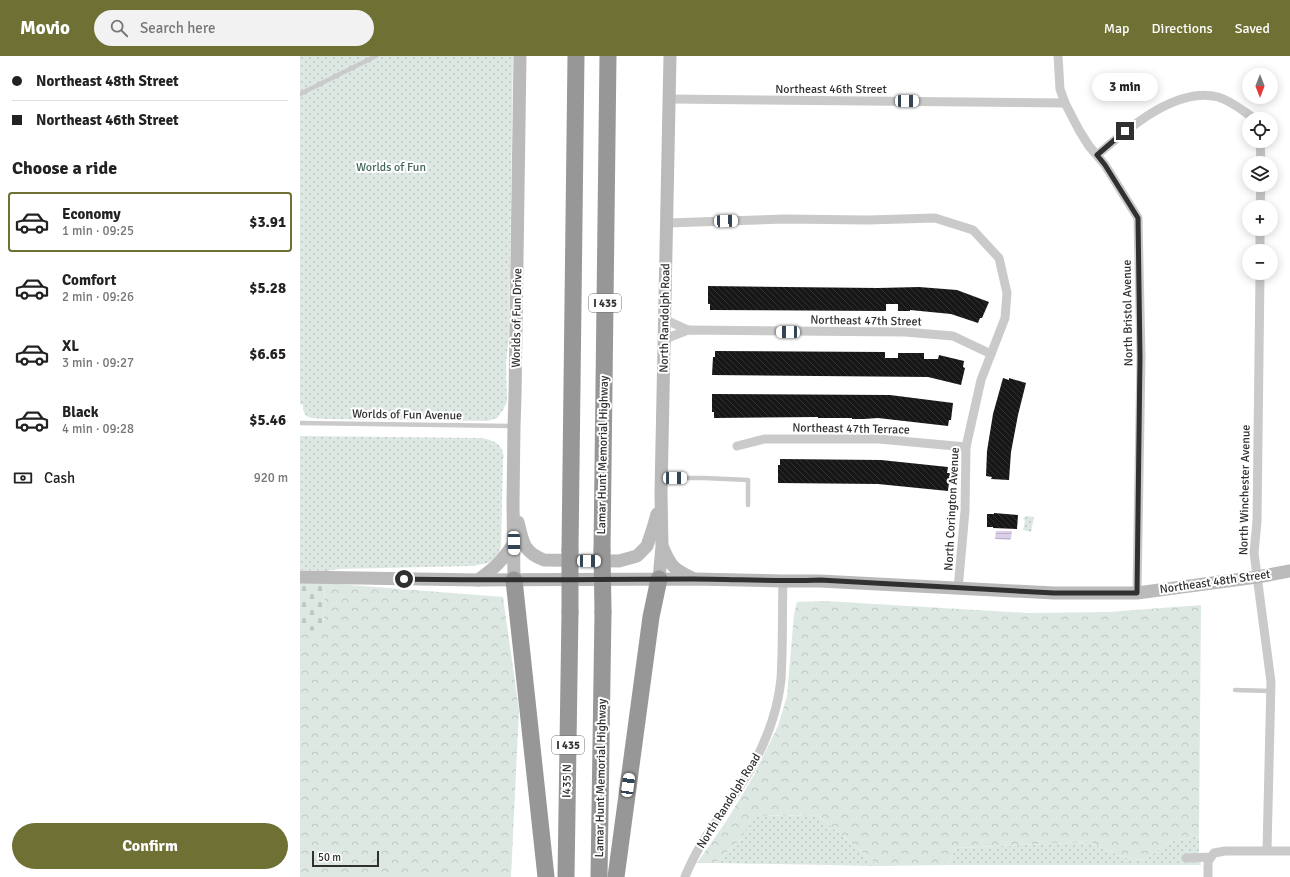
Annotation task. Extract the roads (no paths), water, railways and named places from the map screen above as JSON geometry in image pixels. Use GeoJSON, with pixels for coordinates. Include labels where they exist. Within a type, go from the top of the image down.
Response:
{"type":"FeatureCollection","features":[{"type":"Feature","properties":{"kind":"highway","name":"I435 N"},"geometry":{"type":"LineString","coordinates":[[566,877],[576,56]]}},
{"type":"Feature","properties":{"kind":"highway","name":"Lamar Hunt Memorial Highway"},"geometry":{"type":"LineString","coordinates":[[599,877],[604,612],[602,550],[608,56]]}},
{"type":"Feature","properties":{"kind":"highway"},"geometry":{"type":"LineString","coordinates":[[514,580],[546,877]]}},
{"type":"Feature","properties":{"kind":"highway"},"geometry":{"type":"LineString","coordinates":[[616,877],[651,617],[659,580]]}},
{"type":"Feature","properties":{"kind":"main road","name":"Worlds of Fun Drive"},"geometry":{"type":"LineString","coordinates":[[514,580],[513,503],[520,56]]}},
{"type":"Feature","properties":{"kind":"main road","name":"North Randolph Road"},"geometry":{"type":"LineString","coordinates":[[659,580],[662,546],[670,56]]}},
{"type":"Feature","properties":{"kind":"main road"},"geometry":{"type":"LineString","coordinates":[[513,503],[523,539],[528,551],[534,556],[544,560],[618,561],[637,556],[647,546],[654,528],[662,493]]}},
{"type":"Feature","properties":{"kind":"main road"},"geometry":{"type":"LineString","coordinates":[[478,580],[494,570],[514,543]]}},
{"type":"Feature","properties":{"kind":"main road"},"geometry":{"type":"LineString","coordinates":[[662,546],[668,563],[678,571],[694,579]]}},
{"type":"Feature","properties":{"kind":"main road","name":"Northeast 48th Street"},"geometry":{"type":"LineString","coordinates":[[300,577],[478,580],[820,580],[958,589],[1054,593],[1137,593],[1290,572]]}},
{"type":"Feature","properties":{"kind":"street","name":"North Bristol Avenue"},"geometry":{"type":"LineString","coordinates":[[1058,56],[1060,89],[1065,103],[1079,130],[1105,165],[1138,218],[1140,364],[1137,593]]}},
{"type":"Feature","properties":{"kind":"street"},"geometry":{"type":"LineString","coordinates":[[1097,155],[1125,131],[1158,110],[1190,97],[1217,97],[1229,101],[1247,112]]}},
{"type":"Feature","properties":{"kind":"street","name":"Northeast 46th Street"},"geometry":{"type":"LineString","coordinates":[[669,99],[1065,103]]}},
{"type":"Feature","properties":{"kind":"street","name":"North Corington Avenue"},"geometry":{"type":"LineString","coordinates":[[667,223],[785,219],[868,220],[935,218],[973,230],[999,258],[1007,293],[1005,318],[981,380],[966,447],[966,511],[958,589]]}},
{"type":"Feature","properties":{"kind":"street","name":"North Winchester Avenue"},"geometry":{"type":"LineString","coordinates":[[1260,280],[1257,521],[1254,553],[1271,682],[1267,850]]}},
{"type":"Feature","properties":{"kind":"street","name":"Northeast 47th Street"},"geometry":{"type":"LineString","coordinates":[[666,320],[688,330]]}},
{"type":"Feature","properties":{"kind":"street","name":"Northeast 47th Street"},"geometry":{"type":"LineString","coordinates":[[665,339],[688,330],[905,332],[953,336],[991,354]]}},
{"type":"Feature","properties":{"kind":"street","name":"Northeast 47th Terrace"},"geometry":{"type":"LineString","coordinates":[[737,446],[764,439],[878,439],[966,447]]}},
{"type":"Feature","properties":{"kind":"street","name":"North Randolph Road"},"geometry":{"type":"LineString","coordinates":[[685,877],[696,854],[752,766],[763,746],[771,724],[781,679],[783,581]]}},
{"type":"Feature","properties":{"kind":"street"},"geometry":{"type":"LineString","coordinates":[[1208,877],[1208,862],[1214,853],[1225,850],[1290,851]]}},
{"type":"Feature","properties":{"kind":"street"},"geometry":{"type":"LineString","coordinates":[[1186,858],[1211,857]]}},
{"type":"Feature","properties":{"kind":"lane"},"geometry":{"type":"LineString","coordinates":[[300,94],[376,56]]}},
{"type":"Feature","properties":{"kind":"lane","name":"Worlds of Fun Avenue"},"geometry":{"type":"LineString","coordinates":[[300,423],[514,426]]}},
{"type":"Feature","properties":{"kind":"lane"},"geometry":{"type":"LineString","coordinates":[[662,478],[748,480],[748,505]]}},
{"type":"Feature","properties":{"kind":"lane"},"geometry":{"type":"LineString","coordinates":[[1235,690],[1271,691]]}},
{"type":"Feature","properties":{"kind":"park label","name":"Worlds of Fun"},"geometry":{"type":"Point","coordinates":[391,167]}}]}
